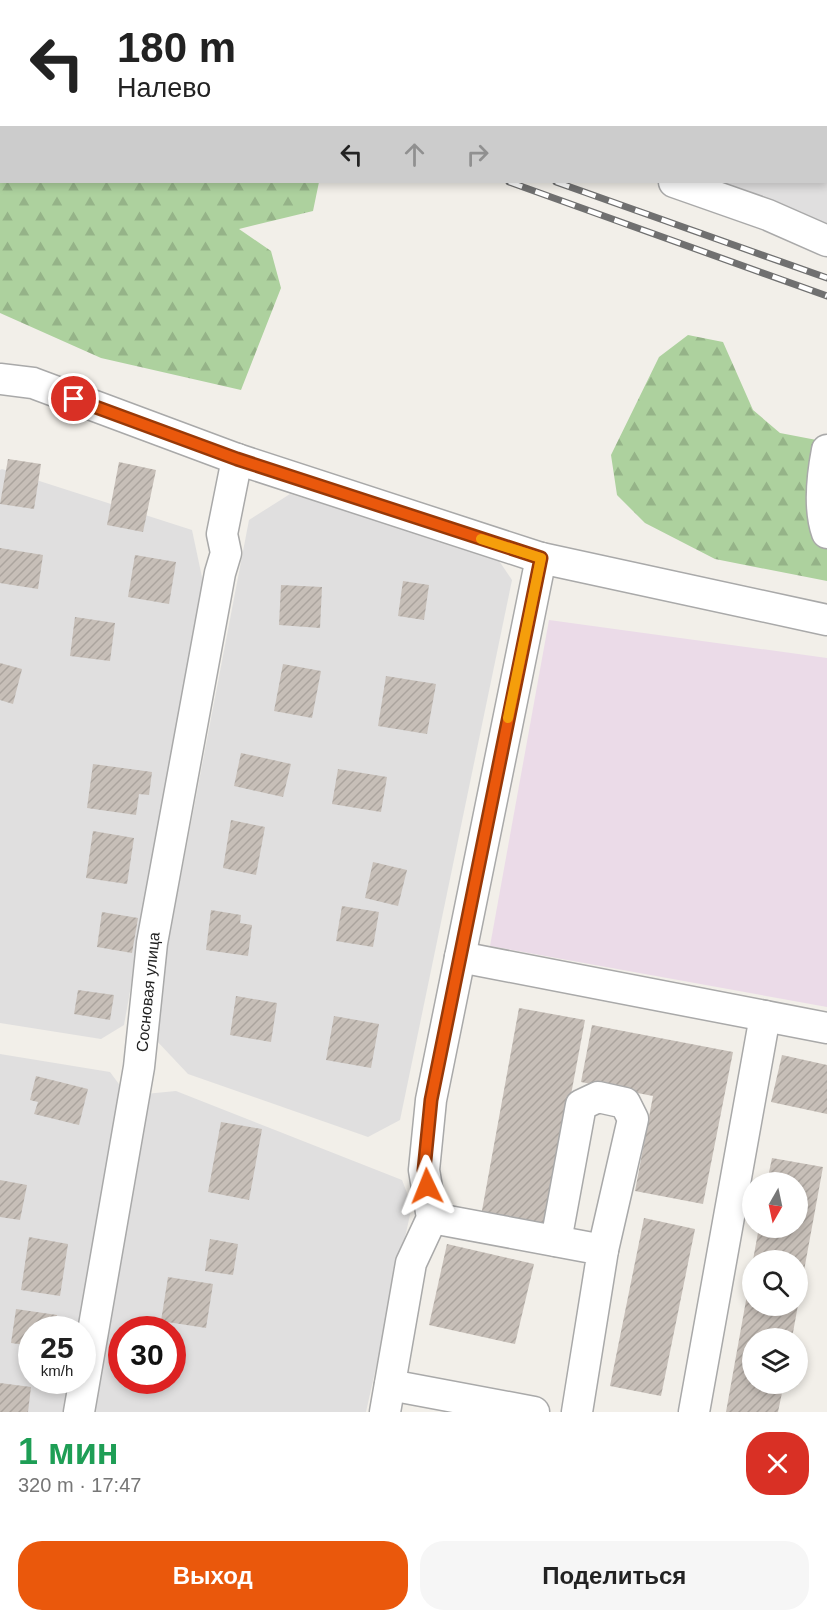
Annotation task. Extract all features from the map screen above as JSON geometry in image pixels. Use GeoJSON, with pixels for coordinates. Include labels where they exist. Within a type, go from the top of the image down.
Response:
{"type":"FeatureCollection","features":[{"type":"Feature","properties":{"kind":"street"},"geometry":{"type":"LineString","coordinates":[[677,183],[768,215],[827,241]]}},
{"type":"Feature","properties":{"kind":"street"},"geometry":{"type":"LineString","coordinates":[[0,379],[33,383],[237,459],[541,558],[827,620]]}},
{"type":"Feature","properties":{"kind":"street"},"geometry":{"type":"LineString","coordinates":[[827,450],[823,471],[823,520],[827,533]]}},
{"type":"Feature","properties":{"kind":"street","name":"Сосновая улица"},"geometry":{"type":"LineString","coordinates":[[79,1412],[139,1067],[152,943],[220,573],[226,553],[222,534],[237,459]]}},
{"type":"Feature","properties":{"kind":"street"},"geometry":{"type":"LineString","coordinates":[[534,1412],[387,1398],[411,1263],[432,1218],[424,1170],[431,1100],[541,558]]}},
{"type":"Feature","properties":{"kind":"street"},"geometry":{"type":"LineString","coordinates":[[460,957],[827,1028]]}},
{"type":"Feature","properties":{"kind":"street"},"geometry":{"type":"LineString","coordinates":[[693,1412],[765,1016]]}},
{"type":"Feature","properties":{"kind":"street"},"geometry":{"type":"LineString","coordinates":[[556,1241],[581,1105],[598,1097],[625,1103],[633,1119],[603,1250],[577,1412]]}},
{"type":"Feature","properties":{"kind":"street"},"geometry":{"type":"LineString","coordinates":[[432,1218],[603,1250]]}},
{"type":"Feature","properties":{"kind":"shaded area"},"geometry":{"type":"Polygon","coordinates":[[[718,183],[827,183],[827,224],[718,183]]]}},
{"type":"Feature","properties":{"kind":"shaded area"},"geometry":{"type":"Polygon","coordinates":[[[0,470],[192,530],[203,582],[124,1025],[101,1039],[0,1023],[0,470]]]}},
{"type":"Feature","properties":{"kind":"shaded area"},"geometry":{"type":"Polygon","coordinates":[[[290,494],[495,555],[512,580],[400,1120],[368,1137],[188,1074],[155,1039],[168,943],[249,520],[290,494]]]}},
{"type":"Feature","properties":{"kind":"shaded area"},"geometry":{"type":"Polygon","coordinates":[[[549,620],[827,658],[827,1007],[490,946],[549,620]]]}},
{"type":"Feature","properties":{"kind":"shaded area"},"geometry":{"type":"Polygon","coordinates":[[[0,1054],[110,1072],[124,1091],[84,1316],[18,1316],[18,1394],[72,1394],[69,1412],[0,1412],[0,1054]]]}},
{"type":"Feature","properties":{"kind":"shaded area"},"geometry":{"type":"Polygon","coordinates":[[[176,1091],[402,1180],[412,1206],[366,1412],[89,1412],[92,1394],[96,1394],[96,1372],[145,1094],[176,1091]]]}},
{"type":"Feature","properties":{"kind":"green space"},"geometry":{"type":"Polygon","coordinates":[[[0,183],[319,183],[313,211],[239,229],[271,251],[281,288],[241,390],[101,358],[0,313],[0,183]]]}},
{"type":"Feature","properties":{"kind":"green space"},"geometry":{"type":"Polygon","coordinates":[[[688,335],[723,342],[753,410],[780,433],[827,442],[827,581],[715,559],[645,523],[617,495],[611,455],[659,357],[688,335]]]}},
{"type":"Feature","properties":{"kind":"building"},"geometry":{"type":"Polygon","coordinates":[[[8,459],[41,464],[34,509],[0,504],[8,459]]]}},
{"type":"Feature","properties":{"kind":"building"},"geometry":{"type":"Polygon","coordinates":[[[119,462],[156,470],[143,532],[107,525],[119,462]]]}},
{"type":"Feature","properties":{"kind":"building"},"geometry":{"type":"Polygon","coordinates":[[[0,548],[43,555],[38,589],[0,583],[0,548]]]}},
{"type":"Feature","properties":{"kind":"building"},"geometry":{"type":"Polygon","coordinates":[[[135,555],[176,562],[169,604],[128,597],[135,555]]]}},
{"type":"Feature","properties":{"kind":"building"},"geometry":{"type":"Polygon","coordinates":[[[403,581],[429,585],[424,620],[398,616],[403,581]]]}},
{"type":"Feature","properties":{"kind":"building"},"geometry":{"type":"Polygon","coordinates":[[[281,585],[322,587],[320,628],[279,625],[281,585]]]}},
{"type":"Feature","properties":{"kind":"building"},"geometry":{"type":"Polygon","coordinates":[[[75,617],[115,623],[110,661],[70,656],[75,617]]]}},
{"type":"Feature","properties":{"kind":"building"},"geometry":{"type":"Polygon","coordinates":[[[0,663],[22,669],[13,704],[0,700],[0,663]]]}},
{"type":"Feature","properties":{"kind":"building"},"geometry":{"type":"Polygon","coordinates":[[[283,664],[321,671],[312,718],[274,711],[283,664]]]}},
{"type":"Feature","properties":{"kind":"building"},"geometry":{"type":"Polygon","coordinates":[[[386,676],[436,684],[427,734],[378,726],[386,676]]]}},
{"type":"Feature","properties":{"kind":"building"},"geometry":{"type":"Polygon","coordinates":[[[241,753],[291,764],[283,797],[234,786],[241,753]]]}},
{"type":"Feature","properties":{"kind":"building"},"geometry":{"type":"Polygon","coordinates":[[[93,764],[152,772],[149,795],[139,794],[136,815],[87,808],[93,764]]]}},
{"type":"Feature","properties":{"kind":"building"},"geometry":{"type":"Polygon","coordinates":[[[338,769],[387,777],[381,812],[332,804],[338,769]]]}},
{"type":"Feature","properties":{"kind":"building"},"geometry":{"type":"Polygon","coordinates":[[[231,820],[265,827],[256,875],[223,868],[231,820]]]}},
{"type":"Feature","properties":{"kind":"building"},"geometry":{"type":"Polygon","coordinates":[[[93,831],[134,838],[127,884],[86,878],[93,831]]]}},
{"type":"Feature","properties":{"kind":"building"},"geometry":{"type":"Polygon","coordinates":[[[373,862],[407,870],[398,906],[365,898],[373,862]]]}},
{"type":"Feature","properties":{"kind":"building"},"geometry":{"type":"Polygon","coordinates":[[[342,906],[379,912],[373,947],[336,941],[342,906]]]}},
{"type":"Feature","properties":{"kind":"building"},"geometry":{"type":"Polygon","coordinates":[[[211,910],[241,915],[240,923],[252,925],[248,956],[206,950],[211,910]]]}},
{"type":"Feature","properties":{"kind":"building"},"geometry":{"type":"Polygon","coordinates":[[[102,912],[138,918],[132,953],[97,947],[102,912]]]}},
{"type":"Feature","properties":{"kind":"building"},"geometry":{"type":"Polygon","coordinates":[[[78,990],[114,995],[110,1020],[74,1014],[78,990]]]}},
{"type":"Feature","properties":{"kind":"building"},"geometry":{"type":"Polygon","coordinates":[[[236,996],[277,1003],[271,1042],[230,1035],[236,996]]]}},
{"type":"Feature","properties":{"kind":"building"},"geometry":{"type":"Polygon","coordinates":[[[519,1008],[585,1020],[546,1228],[481,1216],[519,1008]]]}},
{"type":"Feature","properties":{"kind":"building"},"geometry":{"type":"Polygon","coordinates":[[[334,1016],[379,1024],[371,1068],[326,1060],[334,1016]]]}},
{"type":"Feature","properties":{"kind":"building"},"geometry":{"type":"Polygon","coordinates":[[[592,1025],[733,1052],[703,1204],[635,1191],[653,1096],[581,1082],[592,1025]]]}},
{"type":"Feature","properties":{"kind":"building"},"geometry":{"type":"Polygon","coordinates":[[[782,1055],[827,1065],[827,1114],[771,1102],[782,1055]]]}},
{"type":"Feature","properties":{"kind":"building"},"geometry":{"type":"Polygon","coordinates":[[[36,1076],[88,1089],[79,1125],[34,1114],[38,1102],[30,1100],[36,1076]]]}},
{"type":"Feature","properties":{"kind":"building"},"geometry":{"type":"Polygon","coordinates":[[[221,1122],[262,1129],[249,1200],[208,1192],[221,1122]]]}},
{"type":"Feature","properties":{"kind":"building"},"geometry":{"type":"Polygon","coordinates":[[[772,1158],[823,1167],[808,1250],[755,1250],[757,1238],[808,1238],[808,1172],[769,1172],[772,1158]]]}},
{"type":"Feature","properties":{"kind":"building"},"geometry":{"type":"Polygon","coordinates":[[[0,1180],[27,1185],[20,1220],[0,1217],[0,1180]]]}},
{"type":"Feature","properties":{"kind":"building"},"geometry":{"type":"Polygon","coordinates":[[[644,1218],[695,1229],[661,1396],[610,1386],[644,1218]]]}},
{"type":"Feature","properties":{"kind":"building"},"geometry":{"type":"Polygon","coordinates":[[[29,1237],[68,1244],[60,1296],[21,1290],[29,1237]]]}},
{"type":"Feature","properties":{"kind":"building"},"geometry":{"type":"Polygon","coordinates":[[[210,1239],[238,1244],[233,1275],[205,1271],[210,1239]]]}},
{"type":"Feature","properties":{"kind":"building"},"geometry":{"type":"Polygon","coordinates":[[[447,1244],[534,1264],[515,1344],[429,1325],[447,1244]]]}},
{"type":"Feature","properties":{"kind":"building"},"geometry":{"type":"Polygon","coordinates":[[[168,1277],[213,1284],[206,1328],[186,1325],[186,1316],[162,1316],[168,1277]]]}},
{"type":"Feature","properties":{"kind":"building"},"geometry":{"type":"Polygon","coordinates":[[[16,1309],[57,1315],[18,1316],[18,1344],[11,1343],[16,1309]]]}},
{"type":"Feature","properties":{"kind":"building"},"geometry":{"type":"Polygon","coordinates":[[[743,1316],[796,1316],[794,1328],[742,1328],[742,1394],[782,1394],[778,1412],[726,1412],[743,1316]]]}},
{"type":"Feature","properties":{"kind":"building"},"geometry":{"type":"Polygon","coordinates":[[[0,1383],[18,1385],[18,1394],[30,1394],[28,1412],[0,1412],[0,1383]]]}},
{"type":"Feature","properties":{"kind":"railway"},"geometry":{"type":"LineString","coordinates":[[512,183],[827,296]]}},
{"type":"Feature","properties":{"kind":"railway"},"geometry":{"type":"LineString","coordinates":[[559,183],[827,278]]}},
{"type":"Feature","properties":{"kind":"slow traffic"},"geometry":{"type":"LineString","coordinates":[[481,539],[541,558],[508,718]]}},
{"type":"Feature","properties":{"kind":"route"},"geometry":{"type":"LineString","coordinates":[[74,399],[237,459],[541,558],[431,1100],[424,1170],[427,1186]]}}]}
